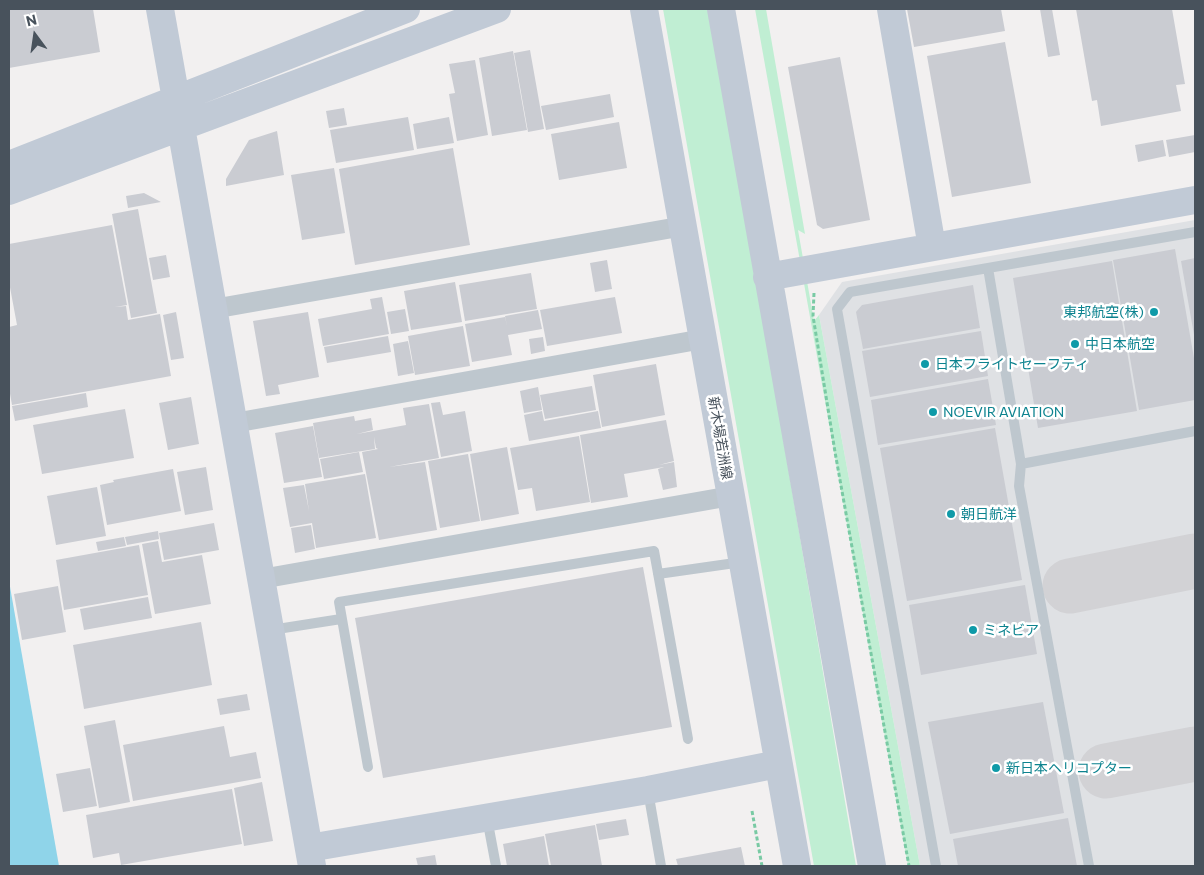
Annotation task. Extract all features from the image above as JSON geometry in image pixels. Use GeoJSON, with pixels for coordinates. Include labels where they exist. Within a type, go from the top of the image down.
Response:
{"type":"FeatureCollection","features":[{"type":"Feature","properties":{"kind":"street"},"geometry":{"type":"LineString","coordinates":[[160,9],[311,857],[487,818],[648,790],[778,764]]}},
{"type":"Feature","properties":{"kind":"street"},"geometry":{"type":"LineString","coordinates":[[19,174],[176,99],[406,9]]}},
{"type":"Feature","properties":{"kind":"street"},"geometry":{"type":"LineString","coordinates":[[19,174],[180,126],[497,9]]}},
{"type":"Feature","properties":{"kind":"street","name":"新木場若洲線"},"geometry":{"type":"LineString","coordinates":[[644,9],[797,866]]}},
{"type":"Feature","properties":{"kind":"street"},"geometry":{"type":"LineString","coordinates":[[721,9],[872,866]]}},
{"type":"Feature","properties":{"kind":"street"},"geometry":{"type":"LineString","coordinates":[[891,9],[932,247]]}},
{"type":"Feature","properties":{"kind":"street"},"geometry":{"type":"LineString","coordinates":[[767,277],[1195,200]]}},
{"type":"Feature","properties":{"kind":"street"},"geometry":{"type":"LineString","coordinates":[[213,309],[684,226]]}},
{"type":"Feature","properties":{"kind":"street"},"geometry":{"type":"LineString","coordinates":[[234,423],[703,339]]}},
{"type":"Feature","properties":{"kind":"street"},"geometry":{"type":"LineString","coordinates":[[261,579],[731,496]]}},
{"type":"Feature","properties":{"kind":"lane"},"geometry":{"type":"LineString","coordinates":[[936,866],[837,309],[850,292],[1195,232]]}},
{"type":"Feature","properties":{"kind":"lane"},"geometry":{"type":"LineString","coordinates":[[988,268],[1021,464],[1019,486],[1089,866]]}},
{"type":"Feature","properties":{"kind":"lane"},"geometry":{"type":"LineString","coordinates":[[1021,464],[1195,431]]}},
{"type":"Feature","properties":{"kind":"lane"},"geometry":{"type":"LineString","coordinates":[[368,767],[338,602],[654,551],[688,738]]}},
{"type":"Feature","properties":{"kind":"lane"},"geometry":{"type":"LineString","coordinates":[[658,574],[742,562]]}},
{"type":"Feature","properties":{"kind":"lane"},"geometry":{"type":"LineString","coordinates":[[270,630],[341,619]]}},
{"type":"Feature","properties":{"kind":"lane"},"geometry":{"type":"LineString","coordinates":[[648,790],[662,866]]}},
{"type":"Feature","properties":{"kind":"lane"},"geometry":{"type":"LineString","coordinates":[[487,818],[496,866]]}},
{"type":"Feature","properties":{"kind":"path"},"geometry":{"type":"LineString","coordinates":[[814,289],[813,316],[835,452],[909,866]]}},
{"type":"Feature","properties":{"kind":"path"},"geometry":{"type":"LineString","coordinates":[[752,811],[762,866]]}},
{"type":"Feature","properties":{"kind":"shaded area"},"geometry":{"type":"Polygon","coordinates":[[[1195,220],[1195,866],[920,866],[819,315],[842,282],[1195,220]]]}},
{"type":"Feature","properties":{"kind":"green space"},"geometry":{"type":"Polygon","coordinates":[[[663,9],[710,9],[856,866],[814,866],[663,9]]]}},
{"type":"Feature","properties":{"kind":"green space"},"geometry":{"type":"Polygon","coordinates":[[[755,9],[766,9],[805,234],[798,230],[814,321],[819,315],[920,866],[908,866],[755,9]]]}},
{"type":"Feature","properties":{"kind":"water"},"geometry":{"type":"Polygon","coordinates":[[[9,581],[59,866],[9,866],[9,581]]]}},
{"type":"Feature","properties":{"kind":"building"},"geometry":{"type":"Polygon","coordinates":[[[9,9],[93,9],[100,52],[9,68],[9,9]]]}},
{"type":"Feature","properties":{"kind":"building"},"geometry":{"type":"Polygon","coordinates":[[[907,9],[1001,9],[1005,31],[914,47],[907,9]]]}},
{"type":"Feature","properties":{"kind":"building"},"geometry":{"type":"Polygon","coordinates":[[[1040,9],[1052,9],[1060,55],[1048,57],[1040,9]]]}},
{"type":"Feature","properties":{"kind":"building"},"geometry":{"type":"Polygon","coordinates":[[[1076,9],[1172,9],[1185,84],[1176,85],[1181,111],[1101,126],[1097,100],[1092,101],[1076,9]]]}},
{"type":"Feature","properties":{"kind":"building"},"geometry":{"type":"Polygon","coordinates":[[[1005,42],[1031,183],[952,197],[927,56],[1005,42]]]}},
{"type":"Feature","properties":{"kind":"building"},"geometry":{"type":"Polygon","coordinates":[[[530,50],[544,129],[528,132],[514,53],[530,50]]]}},
{"type":"Feature","properties":{"kind":"building"},"geometry":{"type":"Polygon","coordinates":[[[513,51],[527,130],[492,136],[479,58],[513,51]]]}},
{"type":"Feature","properties":{"kind":"building"},"geometry":{"type":"Polygon","coordinates":[[[840,57],[870,220],[823,229],[817,225],[788,67],[840,57]]]}},
{"type":"Feature","properties":{"kind":"building"},"geometry":{"type":"Polygon","coordinates":[[[475,60],[488,135],[457,141],[449,94],[455,93],[449,64],[475,60]]]}},
{"type":"Feature","properties":{"kind":"building"},"geometry":{"type":"Polygon","coordinates":[[[610,94],[614,117],[546,130],[541,106],[610,94]]]}},
{"type":"Feature","properties":{"kind":"building"},"geometry":{"type":"Polygon","coordinates":[[[344,108],[347,125],[329,128],[326,111],[344,108]]]}},
{"type":"Feature","properties":{"kind":"building"},"geometry":{"type":"Polygon","coordinates":[[[408,117],[414,150],[336,163],[330,130],[408,117]]]}},
{"type":"Feature","properties":{"kind":"building"},"geometry":{"type":"Polygon","coordinates":[[[449,117],[454,143],[417,149],[413,124],[449,117]]]}},
{"type":"Feature","properties":{"kind":"building"},"geometry":{"type":"Polygon","coordinates":[[[619,122],[627,168],[559,180],[551,134],[619,122]]]}},
{"type":"Feature","properties":{"kind":"building"},"geometry":{"type":"Polygon","coordinates":[[[277,131],[284,175],[226,186],[226,179],[249,140],[277,131]]]}},
{"type":"Feature","properties":{"kind":"building"},"geometry":{"type":"Polygon","coordinates":[[[1195,135],[1195,152],[1169,157],[1166,140],[1195,135]]]}},
{"type":"Feature","properties":{"kind":"building"},"geometry":{"type":"Polygon","coordinates":[[[1163,140],[1166,156],[1138,162],[1135,145],[1163,140]]]}},
{"type":"Feature","properties":{"kind":"building"},"geometry":{"type":"Polygon","coordinates":[[[453,148],[470,245],[355,265],[339,169],[453,148]]]}},
{"type":"Feature","properties":{"kind":"building"},"geometry":{"type":"Polygon","coordinates":[[[334,168],[345,233],[302,240],[291,175],[334,168]]]}},
{"type":"Feature","properties":{"kind":"building"},"geometry":{"type":"Polygon","coordinates":[[[144,193],[161,202],[128,208],[126,196],[144,193]]]}},
{"type":"Feature","properties":{"kind":"building"},"geometry":{"type":"Polygon","coordinates":[[[138,209],[157,313],[131,318],[112,214],[138,209]]]}},
{"type":"Feature","properties":{"kind":"building"},"geometry":{"type":"Polygon","coordinates":[[[112,225],[127,305],[115,307],[126,306],[128,320],[160,314],[171,376],[12,405],[9,388],[9,327],[17,325],[9,282],[9,244],[112,225]]]}},
{"type":"Feature","properties":{"kind":"building","name":"東邦航空(株)"},"geometry":{"type":"Polygon","coordinates":[[[1175,249],[1195,364],[1195,400],[1139,410],[1113,260],[1175,249]]]}},
{"type":"Feature","properties":{"kind":"building"},"geometry":{"type":"Polygon","coordinates":[[[166,255],[170,277],[153,280],[149,258],[166,255]]]}},
{"type":"Feature","properties":{"kind":"building"},"geometry":{"type":"Polygon","coordinates":[[[1195,258],[1195,334],[1194,335],[1181,261],[1195,258]]]}},
{"type":"Feature","properties":{"kind":"building"},"geometry":{"type":"Polygon","coordinates":[[[607,260],[612,289],[595,292],[590,263],[607,260]]]}},
{"type":"Feature","properties":{"kind":"building","name":"中日本航空"},"geometry":{"type":"Polygon","coordinates":[[[1112,261],[1137,411],[1038,428],[1013,278],[1112,261]]]}},
{"type":"Feature","properties":{"kind":"building"},"geometry":{"type":"Polygon","coordinates":[[[531,273],[537,309],[465,321],[459,285],[531,273]]]}},
{"type":"Feature","properties":{"kind":"building"},"geometry":{"type":"Polygon","coordinates":[[[455,282],[462,322],[411,330],[404,291],[455,282]]]}},
{"type":"Feature","properties":{"kind":"building"},"geometry":{"type":"Polygon","coordinates":[[[973,285],[980,328],[863,349],[856,312],[862,305],[973,285]]]}},
{"type":"Feature","properties":{"kind":"building"},"geometry":{"type":"Polygon","coordinates":[[[382,297],[389,334],[323,346],[318,319],[372,309],[370,299],[382,297]]]}},
{"type":"Feature","properties":{"kind":"building"},"geometry":{"type":"Polygon","coordinates":[[[615,297],[622,333],[547,346],[540,310],[615,297]]]}},
{"type":"Feature","properties":{"kind":"building"},"geometry":{"type":"Polygon","coordinates":[[[405,309],[409,331],[391,334],[387,312],[405,309]]]}},
{"type":"Feature","properties":{"kind":"building"},"geometry":{"type":"Polygon","coordinates":[[[538,310],[542,329],[508,335],[512,355],[472,362],[465,324],[505,317],[507,326],[505,316],[538,310]]]}},
{"type":"Feature","properties":{"kind":"building"},"geometry":{"type":"Polygon","coordinates":[[[176,312],[184,358],[171,360],[163,315],[176,312]]]}},
{"type":"Feature","properties":{"kind":"building"},"geometry":{"type":"Polygon","coordinates":[[[308,312],[319,377],[278,385],[280,394],[266,396],[253,321],[308,312]]]}},
{"type":"Feature","properties":{"kind":"building"},"geometry":{"type":"Polygon","coordinates":[[[463,326],[470,366],[415,375],[408,336],[463,326]]]}},
{"type":"Feature","properties":{"kind":"building","name":"日本フライトセーフティ"},"geometry":{"type":"Polygon","coordinates":[[[981,331],[988,376],[870,397],[862,351],[981,331]]]}},
{"type":"Feature","properties":{"kind":"building"},"geometry":{"type":"Polygon","coordinates":[[[388,336],[391,352],[327,363],[324,347],[388,336]]]}},
{"type":"Feature","properties":{"kind":"building"},"geometry":{"type":"Polygon","coordinates":[[[543,337],[545,351],[531,354],[529,339],[543,337]]]}},
{"type":"Feature","properties":{"kind":"building"},"geometry":{"type":"Polygon","coordinates":[[[408,341],[414,373],[398,376],[393,344],[408,341]]]}},
{"type":"Feature","properties":{"kind":"building"},"geometry":{"type":"Polygon","coordinates":[[[656,364],[665,415],[602,427],[593,375],[656,364]]]}},
{"type":"Feature","properties":{"kind":"building","name":"NOEVIR AVIATION"},"geometry":{"type":"Polygon","coordinates":[[[988,379],[996,425],[878,445],[871,400],[988,379]]]}},
{"type":"Feature","properties":{"kind":"building"},"geometry":{"type":"Polygon","coordinates":[[[592,386],[596,410],[545,419],[540,395],[592,386]]]}},
{"type":"Feature","properties":{"kind":"building"},"geometry":{"type":"Polygon","coordinates":[[[538,387],[542,410],[524,413],[520,391],[538,387]]]}},
{"type":"Feature","properties":{"kind":"building"},"geometry":{"type":"Polygon","coordinates":[[[86,393],[88,407],[15,421],[12,406],[86,393]]]}},
{"type":"Feature","properties":{"kind":"building"},"geometry":{"type":"Polygon","coordinates":[[[191,397],[199,444],[168,450],[159,403],[191,397]]]}},
{"type":"Feature","properties":{"kind":"building"},"geometry":{"type":"Polygon","coordinates":[[[440,402],[443,415],[465,411],[472,451],[441,457],[431,403],[440,402]]]}},
{"type":"Feature","properties":{"kind":"building"},"geometry":{"type":"Polygon","coordinates":[[[429,404],[439,458],[389,467],[425,462],[437,530],[379,540],[362,452],[378,449],[376,448],[374,437],[375,449],[319,458],[313,423],[354,416],[355,421],[371,418],[373,430],[357,434],[406,425],[403,408],[429,404]]]}},
{"type":"Feature","properties":{"kind":"building"},"geometry":{"type":"Polygon","coordinates":[[[125,409],[134,458],[42,474],[33,425],[125,409]]]}},
{"type":"Feature","properties":{"kind":"building"},"geometry":{"type":"Polygon","coordinates":[[[542,411],[544,421],[598,411],[601,428],[529,441],[524,415],[542,411]]]}},
{"type":"Feature","properties":{"kind":"building"},"geometry":{"type":"Polygon","coordinates":[[[666,420],[674,461],[659,465],[674,462],[677,487],[663,490],[658,469],[664,467],[624,474],[628,497],[591,503],[580,435],[666,420]]]}},
{"type":"Feature","properties":{"kind":"building"},"geometry":{"type":"Polygon","coordinates":[[[313,426],[322,477],[284,483],[275,433],[313,426]]]}},
{"type":"Feature","properties":{"kind":"building","name":"朝日航洋"},"geometry":{"type":"Polygon","coordinates":[[[995,428],[1022,580],[907,601],[880,448],[995,428]]]}},
{"type":"Feature","properties":{"kind":"building"},"geometry":{"type":"Polygon","coordinates":[[[579,436],[590,502],[536,511],[532,488],[518,490],[510,448],[579,436]]]}},
{"type":"Feature","properties":{"kind":"building"},"geometry":{"type":"Polygon","coordinates":[[[507,447],[519,514],[481,521],[470,454],[507,447]]]}},
{"type":"Feature","properties":{"kind":"building"},"geometry":{"type":"Polygon","coordinates":[[[359,452],[363,472],[324,479],[320,459],[359,452]]]}},
{"type":"Feature","properties":{"kind":"building"},"geometry":{"type":"Polygon","coordinates":[[[468,454],[480,521],[440,528],[428,461],[468,454]]]}},
{"type":"Feature","properties":{"kind":"building"},"geometry":{"type":"Polygon","coordinates":[[[206,467],[213,510],[185,515],[177,472],[206,467]]]}},
{"type":"Feature","properties":{"kind":"building"},"geometry":{"type":"Polygon","coordinates":[[[173,469],[181,511],[107,525],[100,485],[114,482],[113,480],[173,469]]]}},
{"type":"Feature","properties":{"kind":"building"},"geometry":{"type":"Polygon","coordinates":[[[365,474],[376,538],[316,548],[312,523],[290,527],[283,488],[304,485],[309,511],[305,484],[365,474]]]}},
{"type":"Feature","properties":{"kind":"building"},"geometry":{"type":"Polygon","coordinates":[[[97,487],[106,536],[56,545],[47,496],[97,487]]]}},
{"type":"Feature","properties":{"kind":"building"},"geometry":{"type":"Polygon","coordinates":[[[214,523],[219,550],[164,560],[159,533],[214,523]]]}},
{"type":"Feature","properties":{"kind":"building"},"geometry":{"type":"Polygon","coordinates":[[[311,525],[315,549],[295,553],[291,528],[311,525]]]}},
{"type":"Feature","properties":{"kind":"building"},"geometry":{"type":"Polygon","coordinates":[[[158,531],[159,539],[127,545],[125,537],[158,531]]]}},
{"type":"Feature","properties":{"kind":"building"},"geometry":{"type":"Polygon","coordinates":[[[124,537],[126,546],[98,551],[96,542],[124,537]]]}},
{"type":"Feature","properties":{"kind":"building"},"geometry":{"type":"Polygon","coordinates":[[[158,541],[162,562],[202,555],[211,604],[155,614],[142,544],[158,541]]]}},
{"type":"Feature","properties":{"kind":"building"},"geometry":{"type":"Polygon","coordinates":[[[139,545],[148,595],[64,610],[56,560],[139,545]]]}},
{"type":"Feature","properties":{"kind":"building"},"geometry":{"type":"Polygon","coordinates":[[[643,567],[672,727],[383,778],[355,618],[643,567]]]}},
{"type":"Feature","properties":{"kind":"building","name":"ミネビア"},"geometry":{"type":"Polygon","coordinates":[[[1025,585],[1037,654],[921,675],[909,605],[1025,585]]]}},
{"type":"Feature","properties":{"kind":"building"},"geometry":{"type":"Polygon","coordinates":[[[58,586],[66,632],[22,640],[14,594],[58,586]]]}},
{"type":"Feature","properties":{"kind":"building"},"geometry":{"type":"Polygon","coordinates":[[[148,597],[152,618],[84,630],[80,609],[148,597]]]}},
{"type":"Feature","properties":{"kind":"building"},"geometry":{"type":"Polygon","coordinates":[[[201,622],[212,685],[84,709],[73,645],[201,622]]]}},
{"type":"Feature","properties":{"kind":"building"},"geometry":{"type":"Polygon","coordinates":[[[247,694],[250,710],[220,715],[217,699],[247,694]]]}},
{"type":"Feature","properties":{"kind":"building","name":"新日本ヘリコプター"},"geometry":{"type":"Polygon","coordinates":[[[1043,702],[1064,813],[950,834],[928,722],[1043,702]]]}},
{"type":"Feature","properties":{"kind":"building"},"geometry":{"type":"Polygon","coordinates":[[[115,720],[130,802],[99,808],[84,726],[115,720]]]}},
{"type":"Feature","properties":{"kind":"building"},"geometry":{"type":"Polygon","coordinates":[[[224,726],[230,757],[256,752],[261,778],[133,801],[123,745],[224,726]]]}},
{"type":"Feature","properties":{"kind":"building"},"geometry":{"type":"Polygon","coordinates":[[[90,768],[97,806],[63,812],[56,774],[90,768]]]}},
{"type":"Feature","properties":{"kind":"building"},"geometry":{"type":"Polygon","coordinates":[[[262,782],[273,841],[244,846],[234,788],[262,782]]]}},
{"type":"Feature","properties":{"kind":"building"},"geometry":{"type":"Polygon","coordinates":[[[232,789],[242,844],[121,865],[119,853],[93,858],[86,815],[232,789]]]}},
{"type":"Feature","properties":{"kind":"building"},"geometry":{"type":"Polygon","coordinates":[[[1068,818],[1077,866],[958,866],[953,839],[1068,818]]]}},
{"type":"Feature","properties":{"kind":"building"},"geometry":{"type":"Polygon","coordinates":[[[626,819],[629,835],[599,840],[596,824],[626,819]]]}},
{"type":"Feature","properties":{"kind":"building"},"geometry":{"type":"Polygon","coordinates":[[[595,825],[602,866],[551,866],[545,834],[595,825]]]}},
{"type":"Feature","properties":{"kind":"building"},"geometry":{"type":"Polygon","coordinates":[[[544,836],[549,866],[507,866],[503,844],[544,836]]]}},
{"type":"Feature","properties":{"kind":"building"},"geometry":{"type":"Polygon","coordinates":[[[741,847],[745,866],[678,866],[676,859],[741,847]]]}},
{"type":"Feature","properties":{"kind":"building"},"geometry":{"type":"Polygon","coordinates":[[[435,855],[437,866],[418,866],[416,858],[435,855]]]}},
{"type":"Feature","properties":{"kind":"taxiway"},"geometry":{"type":"LineString","coordinates":[[1070,586],[1195,561]]}},
{"type":"Feature","properties":{"kind":"taxiway"},"geometry":{"type":"LineString","coordinates":[[1106,771],[1195,754]]}},
{"type":"Feature","properties":{"kind":"place","name":"東邦航空(株)"},"geometry":{"type":"Point","coordinates":[1154,312]}},
{"type":"Feature","properties":{"kind":"place","name":"中日本航空"},"geometry":{"type":"Point","coordinates":[1075,344]}},
{"type":"Feature","properties":{"kind":"place","name":"日本フライトセーフティ"},"geometry":{"type":"Point","coordinates":[925,364]}},
{"type":"Feature","properties":{"kind":"place","name":"NOEVIR AVIATION"},"geometry":{"type":"Point","coordinates":[933,412]}},
{"type":"Feature","properties":{"kind":"place","name":"朝日航洋"},"geometry":{"type":"Point","coordinates":[951,514]}},
{"type":"Feature","properties":{"kind":"place","name":"ミネビア"},"geometry":{"type":"Point","coordinates":[973,630]}},
{"type":"Feature","properties":{"kind":"place","name":"新日本ヘリコプター"},"geometry":{"type":"Point","coordinates":[996,768]}}]}
